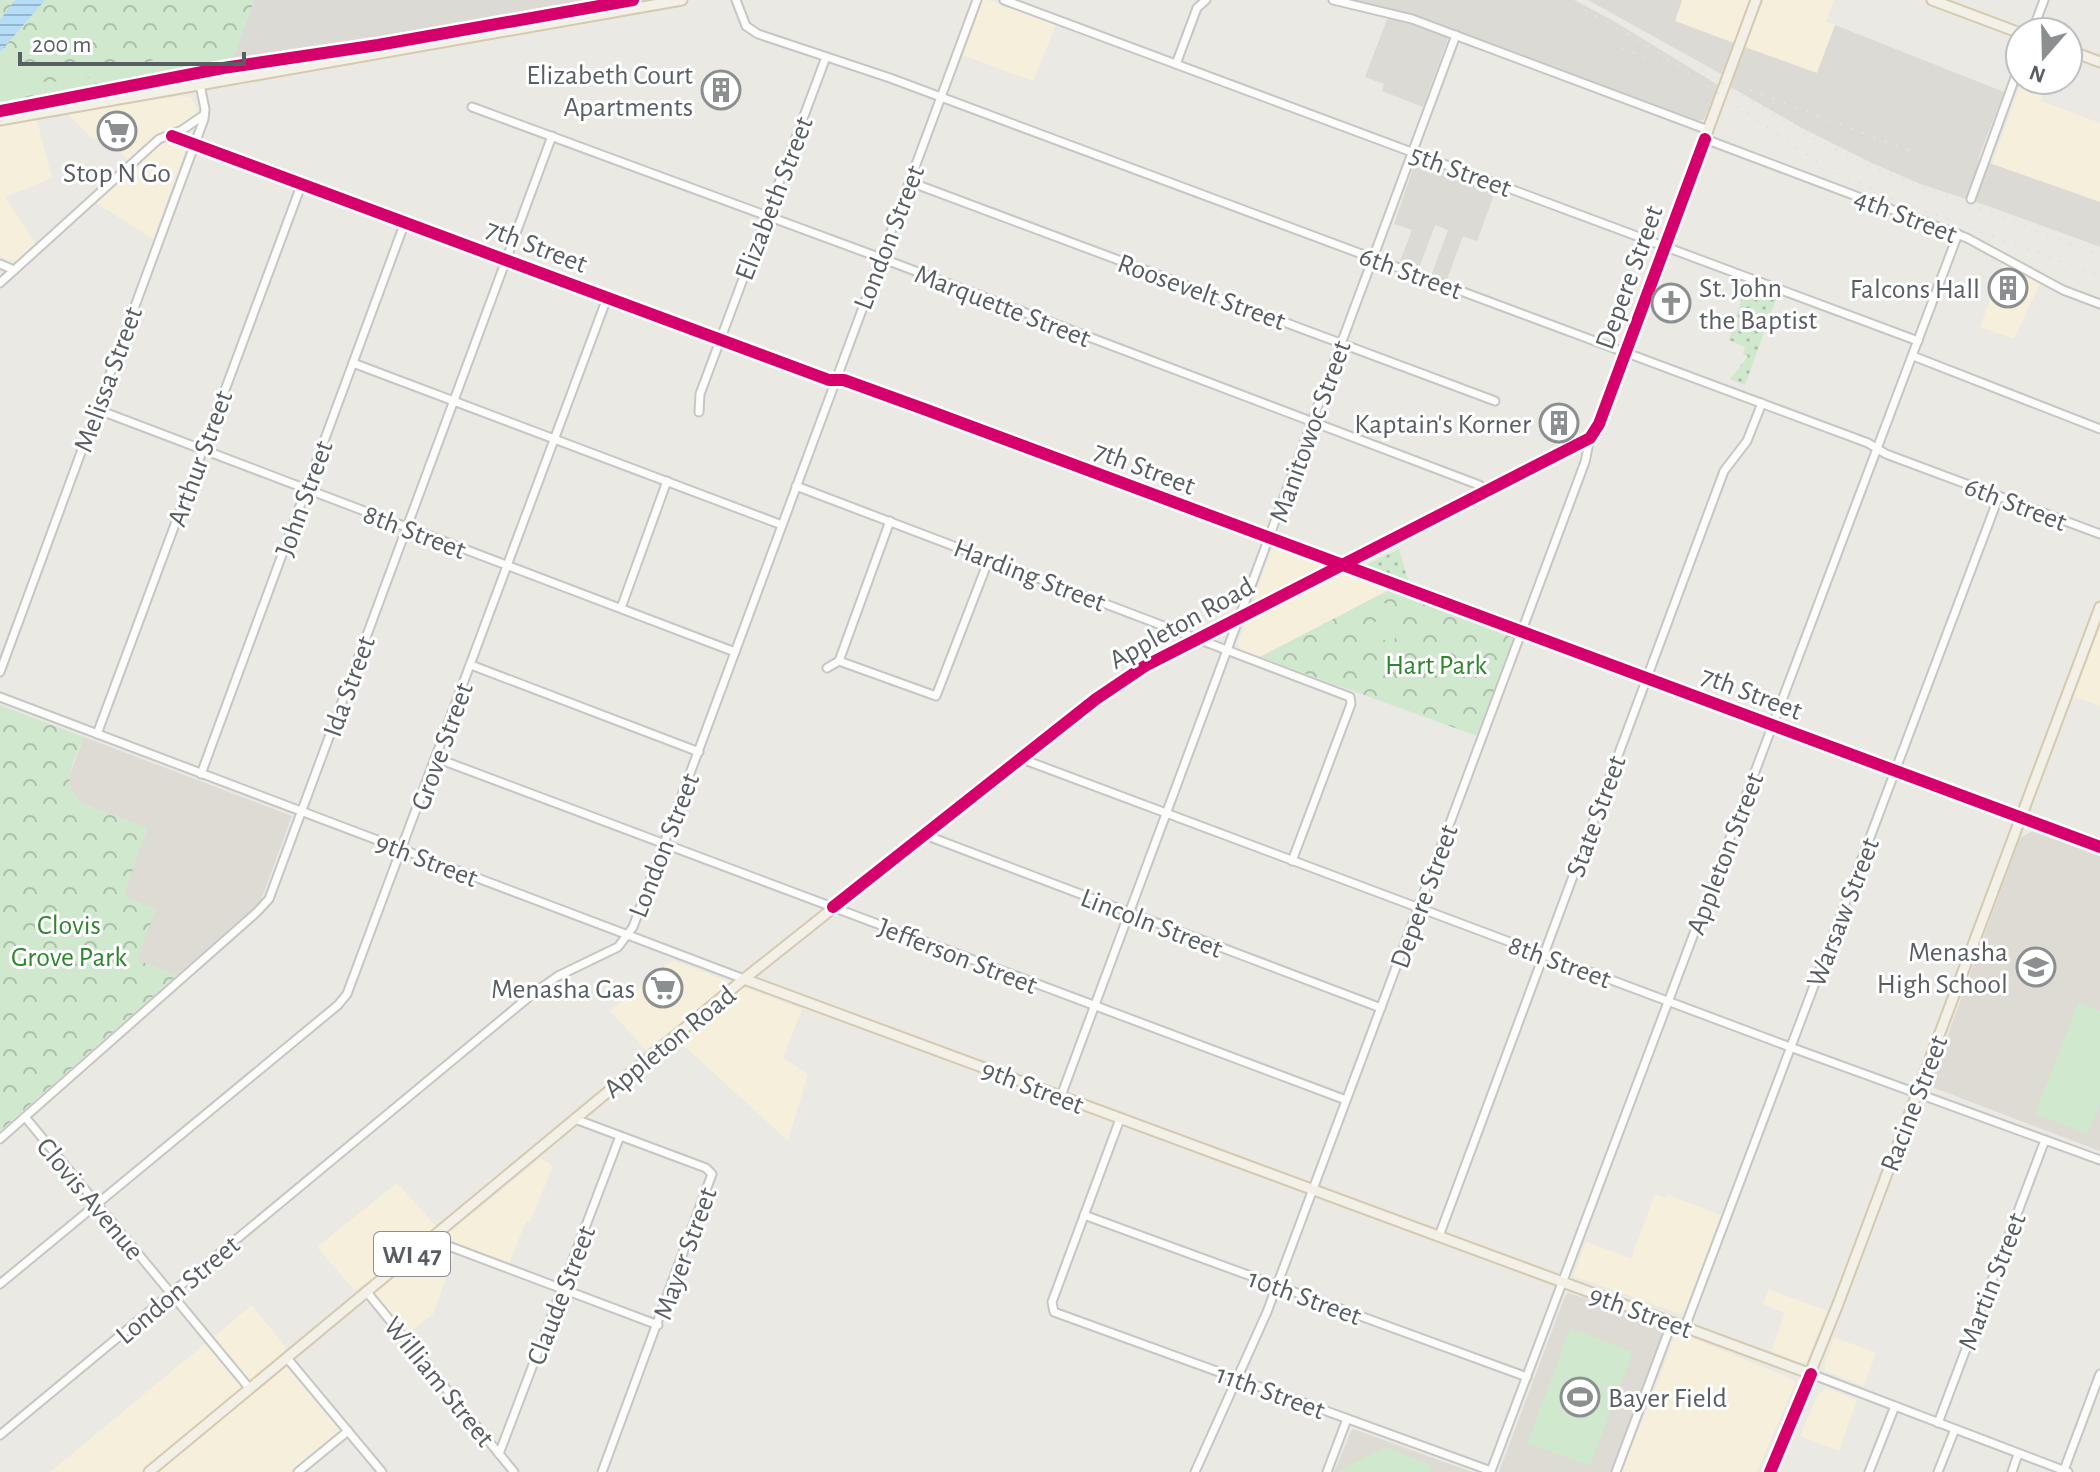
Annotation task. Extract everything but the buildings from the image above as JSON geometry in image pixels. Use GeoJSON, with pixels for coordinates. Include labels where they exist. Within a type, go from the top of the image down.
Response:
{"type":"FeatureCollection","features":[{"type":"Feature","properties":{"kind":"main road"},"geometry":{"type":"LineString","coordinates":[[0,120],[649,3],[682,0]]}},
{"type":"Feature","properties":{"kind":"main road","name":"Depere Street"},"geometry":{"type":"LineString","coordinates":[[1590,438],[1599,424],[1756,0]]}},
{"type":"Feature","properties":{"kind":"main road"},"geometry":{"type":"LineString","coordinates":[[1932,0],[2004,27]]}},
{"type":"Feature","properties":{"kind":"main road","name":"Appleton Road"},"geometry":{"type":"LineString","coordinates":[[149,1472],[744,979],[1123,680],[1241,615],[1590,438]]}},
{"type":"Feature","properties":{"kind":"main road","name":"Racine Street"},"geometry":{"type":"LineString","coordinates":[[1770,1472],[1811,1374],[2100,607]]}},
{"type":"Feature","properties":{"kind":"main road","name":"9th Street"},"geometry":{"type":"LineString","coordinates":[[744,979],[1811,1374]]}},
{"type":"Feature","properties":{"kind":"street","name":"6th Street"},"geometry":{"type":"LineString","coordinates":[[736,0],[744,21],[752,30],[941,97],[1626,352],[2100,534]]}},
{"type":"Feature","properties":{"kind":"street","name":"London Street"},"geometry":{"type":"LineString","coordinates":[[0,1435],[535,992],[558,976],[618,947],[627,936],[699,752],[977,0]]}},
{"type":"Feature","properties":{"kind":"street","name":"5th Street"},"geometry":{"type":"LineString","coordinates":[[1004,0],[1918,341]]}},
{"type":"Feature","properties":{"kind":"street"},"geometry":{"type":"LineString","coordinates":[[1176,64],[1197,8],[1206,0]]}},
{"type":"Feature","properties":{"kind":"street","name":"4th Street"},"geometry":{"type":"LineString","coordinates":[[1333,0],[1390,12],[1456,35],[1707,134],[1958,234],[2063,290],[2100,304]]}},
{"type":"Feature","properties":{"kind":"street","name":"Manitowoc Street"},"geometry":{"type":"LineString","coordinates":[[1061,1096],[1456,35]]}},
{"type":"Feature","properties":{"kind":"street","name":"Elizabeth Street"},"geometry":{"type":"LineString","coordinates":[[699,412],[700,394],[826,57]]}},
{"type":"Feature","properties":{"kind":"street","name":"Melissa Street"},"geometry":{"type":"LineString","coordinates":[[0,672],[205,114],[200,85]]}},
{"type":"Feature","properties":{"kind":"street"},"geometry":{"type":"LineString","coordinates":[[1971,199],[2008,96]]}},
{"type":"Feature","properties":{"kind":"street","name":"Marquette Street"},"geometry":{"type":"LineString","coordinates":[[472,107],[1313,421],[1479,485],[1487,491]]}},
{"type":"Feature","properties":{"kind":"street"},"geometry":{"type":"LineString","coordinates":[[0,283],[159,139],[172,136],[205,114]]}},
{"type":"Feature","properties":{"kind":"street","name":"7th Street"},"geometry":{"type":"LineString","coordinates":[[172,136],[829,380],[844,380],[924,409],[2100,847]]}},
{"type":"Feature","properties":{"kind":"street","name":"Ida Street"},"geometry":{"type":"LineString","coordinates":[[0,1139],[261,908],[271,894],[552,136]]}},
{"type":"Feature","properties":{"kind":"street","name":"Roosevelt Street"},"geometry":{"type":"LineString","coordinates":[[910,182],[1495,401]]}},
{"type":"Feature","properties":{"kind":"street","name":"Arthur Street"},"geometry":{"type":"LineString","coordinates":[[97,734],[302,183]]}},
{"type":"Feature","properties":{"kind":"street","name":"John Street"},"geometry":{"type":"LineString","coordinates":[[201,774],[405,222]]}},
{"type":"Feature","properties":{"kind":"street","name":"Appleton Street"},"geometry":{"type":"LineString","coordinates":[[1491,1471],[1958,234]]}},
{"type":"Feature","properties":{"kind":"street"},"geometry":{"type":"LineString","coordinates":[[0,264],[14,270]]}},
{"type":"Feature","properties":{"kind":"street","name":"Grove Street"},"geometry":{"type":"LineString","coordinates":[[0,1284],[344,999],[607,298]]}},
{"type":"Feature","properties":{"kind":"street"},"geometry":{"type":"LineString","coordinates":[[1913,356],[2100,429]]}},
{"type":"Feature","properties":{"kind":"street"},"geometry":{"type":"LineString","coordinates":[[353,363],[782,525]]}},
{"type":"Feature","properties":{"kind":"street","name":"State Street"},"geometry":{"type":"LineString","coordinates":[[1439,1236],[1724,471],[1747,441],[1762,403]]}},
{"type":"Feature","properties":{"kind":"street","name":"8th Street"},"geometry":{"type":"LineString","coordinates":[[96,409],[735,652]]}},
{"type":"Feature","properties":{"kind":"street","name":"Depere Street"},"geometry":{"type":"LineString","coordinates":[[1195,1472],[1277,1286],[1585,462],[1590,438]]}},
{"type":"Feature","properties":{"kind":"street"},"geometry":{"type":"LineString","coordinates":[[621,608],[667,481]]}},
{"type":"Feature","properties":{"kind":"street","name":"Harding Street"},"geometry":{"type":"LineString","coordinates":[[796,486],[1352,699],[1292,861]]}},
{"type":"Feature","properties":{"kind":"street","name":"Warsaw Street"},"geometry":{"type":"LineString","coordinates":[[1685,1327],[1999,496]]}},
{"type":"Feature","properties":{"kind":"street"},"geometry":{"type":"LineString","coordinates":[[827,668],[839,661],[890,521]]}},
{"type":"Feature","properties":{"kind":"street"},"geometry":{"type":"LineString","coordinates":[[839,661],[936,696],[989,559]]}},
{"type":"Feature","properties":{"kind":"street"},"geometry":{"type":"LineString","coordinates":[[471,665],[699,752]]}},
{"type":"Feature","properties":{"kind":"street","name":"9th Street"},"geometry":{"type":"LineString","coordinates":[[0,697],[744,979]]}},
{"type":"Feature","properties":{"kind":"street","name":"Jefferson Street"},"geometry":{"type":"LineString","coordinates":[[436,758],[1346,1100]]}},
{"type":"Feature","properties":{"kind":"street","name":"8th Street"},"geometry":{"type":"LineString","coordinates":[[1022,759],[2100,1160]]}},
{"type":"Feature","properties":{"kind":"street","name":"Lincoln Street"},"geometry":{"type":"LineString","coordinates":[[925,835],[1381,1008]]}},
{"type":"Feature","properties":{"kind":"street","name":"Clovis Avenue"},"geometry":{"type":"LineString","coordinates":[[25,1117],[250,1389]]}},
{"type":"Feature","properties":{"kind":"street","name":"Mayer Street"},"geometry":{"type":"LineString","coordinates":[[575,1119],[706,1168],[712,1174],[602,1472]]}},
{"type":"Feature","properties":{"kind":"street"},"geometry":{"type":"LineString","coordinates":[[1084,1215],[1120,1119]]}},
{"type":"Feature","properties":{"kind":"street","name":"Claude Street"},"geometry":{"type":"LineString","coordinates":[[499,1454],[620,1136]]}},
{"type":"Feature","properties":{"kind":"street","name":"Martin Street"},"geometry":{"type":"LineString","coordinates":[[1938,1423],[2045,1140]]}},
{"type":"Feature","properties":{"kind":"street","name":"10th Street"},"geometry":{"type":"LineString","coordinates":[[1084,1215],[1527,1377]]}},
{"type":"Feature","properties":{"kind":"street","name":"11th Street"},"geometry":{"type":"LineString","coordinates":[[1084,1215],[1052,1302],[1052,1309],[1059,1314],[1491,1471]]}},
{"type":"Feature","properties":{"kind":"street"},"geometry":{"type":"LineString","coordinates":[[430,1239],[658,1325]]}},
{"type":"Feature","properties":{"kind":"street","name":"William Street"},"geometry":{"type":"LineString","coordinates":[[366,1291],[514,1472]]}},
{"type":"Feature","properties":{"kind":"street"},"geometry":{"type":"LineString","coordinates":[[1616,1472],[1672,1322]]}},
{"type":"Feature","properties":{"kind":"street"},"geometry":{"type":"LineString","coordinates":[[287,1358],[382,1472]]}},
{"type":"Feature","properties":{"kind":"street","name":"9th Street"},"geometry":{"type":"LineString","coordinates":[[1811,1374],[2066,1471]]}},
{"type":"Feature","properties":{"kind":"street"},"geometry":{"type":"LineString","coordinates":[[2066,1471],[2100,1374]]}},
{"type":"Feature","properties":{"kind":"street"},"geometry":{"type":"LineString","coordinates":[[1869,1472],[1895,1406]]}},
{"type":"Feature","properties":{"kind":"street"},"geometry":{"type":"LineString","coordinates":[[1327,1472],[1347,1419]]}},
{"type":"Feature","properties":{"kind":"street"},"geometry":{"type":"LineString","coordinates":[[1938,1472],[1955,1429]]}},
{"type":"Feature","properties":{"kind":"street"},"geometry":{"type":"LineString","coordinates":[[298,1472],[348,1431]]}},
{"type":"Feature","properties":{"kind":"street"},"geometry":{"type":"LineString","coordinates":[[2012,1472],[2018,1454]]}},
{"type":"Feature","properties":{"kind":"shaded area"},"geometry":{"type":"Polygon","coordinates":[[[254,0],[641,0],[637,4],[228,72],[254,0]]]}},
{"type":"Feature","properties":{"kind":"shaded area"},"geometry":{"type":"Polygon","coordinates":[[[982,0],[1056,25],[1033,81],[962,55],[982,0]]]}},
{"type":"Feature","properties":{"kind":"shaded area"},"geometry":{"type":"Polygon","coordinates":[[[1353,0],[1574,0],[1718,85],[1704,120],[1698,120],[1451,30],[1423,107],[1382,91],[1384,84],[1365,77],[1391,9],[1353,0]]]}},
{"type":"Feature","properties":{"kind":"shaded area"},"geometry":{"type":"Polygon","coordinates":[[[1588,0],[1682,0],[1675,21],[1734,43],[1723,75],[1588,0]]]}},
{"type":"Feature","properties":{"kind":"shaded area"},"geometry":{"type":"Polygon","coordinates":[[[1682,0],[1750,0],[1734,43],[1675,21],[1682,0]]]}},
{"type":"Feature","properties":{"kind":"shaded area"},"geometry":{"type":"Polygon","coordinates":[[[1764,0],[1834,0],[1826,22],[1835,25],[1817,73],[1745,47],[1764,0]]]}},
{"type":"Feature","properties":{"kind":"shaded area"},"geometry":{"type":"Polygon","coordinates":[[[1835,25],[2004,92],[1978,159],[2100,202],[2100,247],[1920,184],[1800,127],[1729,86],[1745,47],[1817,73],[1835,25]]]}},
{"type":"Feature","properties":{"kind":"shaded area"},"geometry":{"type":"Polygon","coordinates":[[[2016,96],[2043,96],[2041,101],[2100,123],[2100,202],[1992,164],[2016,96]]]}},
{"type":"Feature","properties":{"kind":"shaded area"},"geometry":{"type":"Polygon","coordinates":[[[191,97],[197,110],[153,239],[96,203],[135,168],[103,134],[94,140],[65,111],[191,97]]]}},
{"type":"Feature","properties":{"kind":"shaded area"},"geometry":{"type":"Polygon","coordinates":[[[36,117],[52,178],[5,197],[36,244],[19,260],[12,261],[0,257],[0,124],[36,117]]]}},
{"type":"Feature","properties":{"kind":"shaded area"},"geometry":{"type":"Polygon","coordinates":[[[1418,162],[1498,184],[1477,241],[1463,236],[1446,282],[1431,276],[1448,230],[1435,225],[1418,271],[1399,264],[1412,230],[1394,224],[1418,162]]]}},
{"type":"Feature","properties":{"kind":"shaded area"},"geometry":{"type":"Polygon","coordinates":[[[2003,263],[2040,283],[2014,339],[1980,327],[2003,263]]]}},
{"type":"Feature","properties":{"kind":"shaded area"},"geometry":{"type":"Polygon","coordinates":[[[1277,547],[1389,590],[1260,657],[1241,651],[1238,644],[1271,551],[1277,547]]]}},
{"type":"Feature","properties":{"kind":"shaded area"},"geometry":{"type":"Polygon","coordinates":[[[2100,626],[2100,706],[2074,697],[2100,626]]]}},
{"type":"Feature","properties":{"kind":"shaded area"},"geometry":{"type":"Polygon","coordinates":[[[84,737],[292,816],[260,903],[177,975],[136,960],[123,896],[147,828],[81,803],[70,790],[70,773],[84,737]]]}},
{"type":"Feature","properties":{"kind":"shaded area","name":"Menasha High School"},"geometry":{"type":"Polygon","coordinates":[[[2033,831],[2100,855],[2100,1151],[1929,1086],[2020,838],[2033,831]]]}},
{"type":"Feature","properties":{"kind":"shaded area"},"geometry":{"type":"Polygon","coordinates":[[[672,960],[802,1009],[783,1058],[808,1074],[788,1141],[669,1032],[646,1050],[610,1011],[672,960]]]}},
{"type":"Feature","properties":{"kind":"shaded area"},"geometry":{"type":"Polygon","coordinates":[[[541,1158],[553,1166],[509,1264],[458,1246],[433,1314],[407,1334],[365,1283],[355,1291],[317,1247],[397,1183],[445,1236],[541,1158]]]}},
{"type":"Feature","properties":{"kind":"shaded area"},"geometry":{"type":"Polygon","coordinates":[[[1655,1194],[1666,1198],[1668,1195],[1721,1215],[1686,1309],[1681,1314],[1573,1276],[1586,1242],[1631,1258],[1655,1194]]]}},
{"type":"Feature","properties":{"kind":"shaded area"},"geometry":{"type":"Polygon","coordinates":[[[1769,1289],[1827,1311],[1806,1362],[1771,1351],[1785,1313],[1763,1304],[1769,1289]]]}},
{"type":"Feature","properties":{"kind":"shaded area"},"geometry":{"type":"Polygon","coordinates":[[[1569,1293],[1659,1323],[1664,1330],[1613,1472],[1499,1472],[1565,1296],[1569,1293]]]}},
{"type":"Feature","properties":{"kind":"shaded area"},"geometry":{"type":"Polygon","coordinates":[[[252,1305],[286,1348],[279,1356],[342,1430],[290,1472],[50,1472],[252,1305]]]}},
{"type":"Feature","properties":{"kind":"shaded area"},"geometry":{"type":"Polygon","coordinates":[[[1676,1331],[1794,1380],[1795,1384],[1757,1472],[1621,1472],[1676,1331]]]}},
{"type":"Feature","properties":{"kind":"shaded area"},"geometry":{"type":"Polygon","coordinates":[[[1834,1337],[1876,1353],[1864,1386],[1825,1371],[1824,1365],[1834,1337]]]}},
{"type":"Feature","properties":{"kind":"shaded area"},"geometry":{"type":"Polygon","coordinates":[[[1826,1388],[1857,1400],[1839,1451],[1800,1436],[1818,1394],[1826,1388]]]}},
{"type":"Feature","properties":{"kind":"shaded area"},"geometry":{"type":"Polygon","coordinates":[[[1352,1429],[1356,1430],[1472,1472],[1334,1472],[1352,1429]]]}},
{"type":"Feature","properties":{"kind":"green space"},"geometry":{"type":"Polygon","coordinates":[[[0,0],[254,0],[228,72],[0,117],[0,0]]]}},
{"type":"Feature","properties":{"kind":"green space"},"geometry":{"type":"Polygon","coordinates":[[[188,46],[200,64],[0,101],[0,63],[12,56],[30,80],[65,81],[110,73],[188,46]]]}},
{"type":"Feature","properties":{"kind":"green space"},"geometry":{"type":"Polygon","coordinates":[[[1745,288],[1776,299],[1745,385],[1730,379],[1748,356],[1743,354],[1745,347],[1729,340],[1745,288]]]}},
{"type":"Feature","properties":{"kind":"green space"},"geometry":{"type":"Polygon","coordinates":[[[1399,549],[1409,584],[1367,568],[1368,564],[1399,549]]]}},
{"type":"Feature","properties":{"kind":"green space","name":"Hart Park"},"geometry":{"type":"Polygon","coordinates":[[[1389,590],[1515,636],[1477,736],[1260,657],[1389,590]]]}},
{"type":"Feature","properties":{"kind":"green space"},"geometry":{"type":"Polygon","coordinates":[[[1379,601],[1397,608],[1403,607],[1407,611],[1407,617],[1402,620],[1393,643],[1372,635],[1373,625],[1379,617],[1374,615],[1379,601]]]}},
{"type":"Feature","properties":{"kind":"green space","name":"Clovis Grove Park"},"geometry":{"type":"Polygon","coordinates":[[[0,705],[84,737],[70,771],[74,795],[81,803],[147,828],[124,896],[156,909],[137,960],[177,975],[0,1131],[0,705]]]}},
{"type":"Feature","properties":{"kind":"green space"},"geometry":{"type":"Polygon","coordinates":[[[2078,1002],[2100,1011],[2100,1102],[2088,1134],[2035,1114],[2078,1002]]]}},
{"type":"Feature","properties":{"kind":"green space","name":"Bayer Field"},"geometry":{"type":"Polygon","coordinates":[[[1570,1328],[1633,1352],[1590,1466],[1527,1443],[1570,1328]]]}},
{"type":"Feature","properties":{"kind":"green space"},"geometry":{"type":"Polygon","coordinates":[[[1385,1447],[1431,1465],[1430,1472],[1337,1472],[1385,1447]]]}},
{"type":"Feature","properties":{"kind":"water"},"geometry":{"type":"Polygon","coordinates":[[[15,0],[45,0],[0,52],[0,20],[15,0]]]}},
{"type":"Feature","properties":{"kind":"railway"},"geometry":{"type":"LineString","coordinates":[[1585,10],[1655,50],[1828,169],[1899,201],[2100,276]]}},
{"type":"Feature","properties":{"kind":"railway"},"geometry":{"type":"LineString","coordinates":[[1622,48],[1657,62]]}},
{"type":"Feature","properties":{"kind":"railway"},"geometry":{"type":"LineString","coordinates":[[1701,70],[1809,136],[1872,167],[2100,255]]}},
{"type":"Feature","properties":{"kind":"railway"},"geometry":{"type":"LineString","coordinates":[[1750,90],[1911,151]]}},
{"type":"Feature","properties":{"kind":"cycle path"},"geometry":{"type":"LineString","coordinates":[[0,111],[223,68],[378,45],[633,0]]}},
{"type":"Feature","properties":{"kind":"cycle path"},"geometry":{"type":"LineString","coordinates":[[172,136],[829,380],[844,380],[924,409],[2100,847]]}},
{"type":"Feature","properties":{"kind":"cycle path"},"geometry":{"type":"LineString","coordinates":[[833,907],[1096,699],[1145,666],[1590,438],[1599,424],[1705,139]]}},
{"type":"Feature","properties":{"kind":"cycle path"},"geometry":{"type":"LineString","coordinates":[[1770,1472],[1811,1374]]}},
{"type":"Feature","properties":{"kind":"place","name":"Elizabeth Court Apartments"},"geometry":{"type":"Point","coordinates":[721,90]}},
{"type":"Feature","properties":{"kind":"place","name":"Stop N Go"},"geometry":{"type":"Point","coordinates":[117,131]}},
{"type":"Feature","properties":{"kind":"place","name":"Falcons Hall"},"geometry":{"type":"Point","coordinates":[2008,288]}},
{"type":"Feature","properties":{"kind":"place","name":"St. John the Baptist"},"geometry":{"type":"Point","coordinates":[1671,303]}},
{"type":"Feature","properties":{"kind":"place","name":"Kaptain's Korner"},"geometry":{"type":"Point","coordinates":[1559,423]}},
{"type":"Feature","properties":{"kind":"place","name":"Menasha High School"},"geometry":{"type":"Point","coordinates":[2036,967]}},
{"type":"Feature","properties":{"kind":"place","name":"Menasha Gas"},"geometry":{"type":"Point","coordinates":[663,988]}},
{"type":"Feature","properties":{"kind":"place","name":"Bayer Field"},"geometry":{"type":"Point","coordinates":[1580,1397]}}]}
